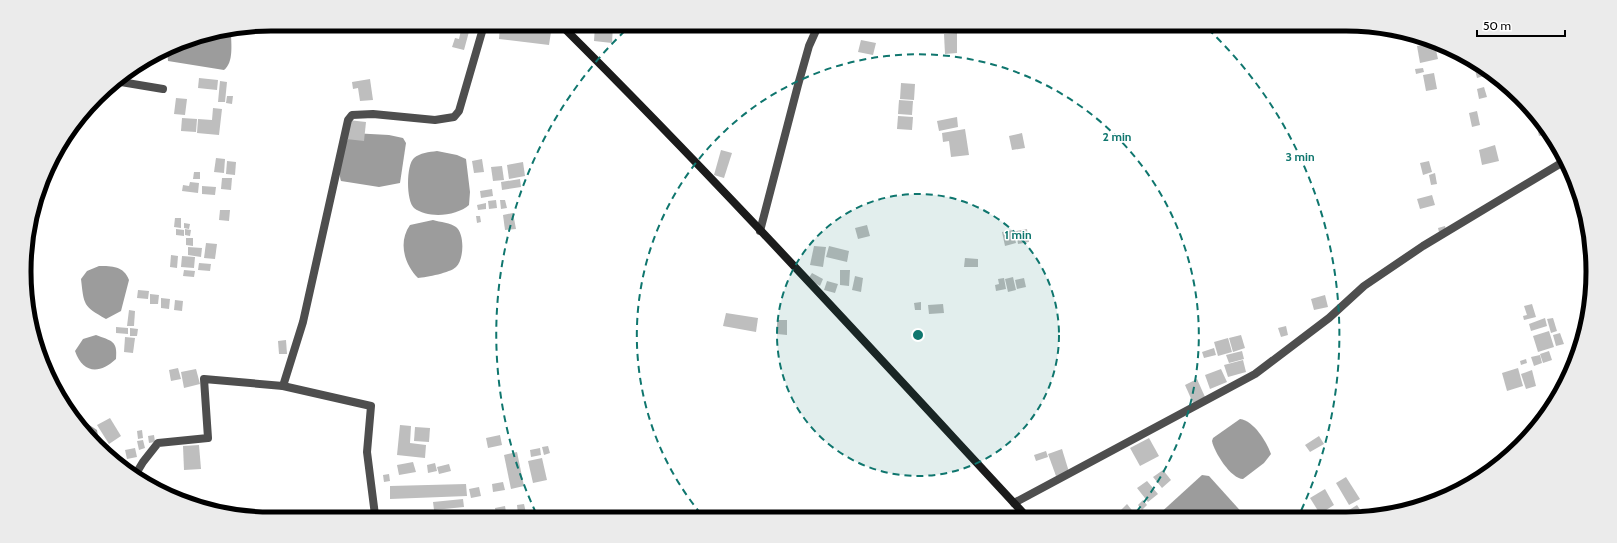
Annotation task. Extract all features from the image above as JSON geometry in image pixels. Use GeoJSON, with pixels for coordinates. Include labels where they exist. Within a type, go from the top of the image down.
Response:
{"type":"FeatureCollection","features":[{"type":"Feature","properties":{"kind":"street"},"geometry":{"type":"LineString","coordinates":[[283,386],[302,322],[348,120],[352,115],[362,114],[435,120],[454,117],[459,111],[482,31]]}},
{"type":"Feature","properties":{"kind":"street"},"geometry":{"type":"LineString","coordinates":[[567,31],[636,99],[1022,512]]}},
{"type":"Feature","properties":{"kind":"street"},"geometry":{"type":"LineString","coordinates":[[760,231],[798,85],[809,46],[816,31]]}},
{"type":"Feature","properties":{"kind":"street"},"geometry":{"type":"LineString","coordinates":[[122,83],[163,89]]}},
{"type":"Feature","properties":{"kind":"street"},"geometry":{"type":"LineString","coordinates":[[1014,503],[1255,374],[1329,318],[1364,286],[1423,246],[1560,164]]}},
{"type":"Feature","properties":{"kind":"street"},"geometry":{"type":"LineString","coordinates":[[138,471],[158,443],[208,438],[204,378],[283,386],[372,406],[367,452],[375,512]]}},
{"type":"Feature","properties":{"kind":"shaded area"},"geometry":{"type":"Polygon","coordinates":[[[231,35],[231,58],[224,70],[168,61],[167,55],[179,49],[209,39],[231,35]]]}},
{"type":"Feature","properties":{"kind":"shaded area"},"geometry":{"type":"Polygon","coordinates":[[[352,133],[389,135],[403,138],[406,143],[400,183],[379,187],[341,181],[340,170],[342,156],[346,142],[352,133]]]}},
{"type":"Feature","properties":{"kind":"shaded area"},"geometry":{"type":"Polygon","coordinates":[[[437,151],[457,155],[466,159],[470,192],[469,205],[464,209],[450,214],[427,214],[414,208],[411,204],[408,191],[408,175],[411,162],[419,155],[437,151]]]}},
{"type":"Feature","properties":{"kind":"shaded area"},"geometry":{"type":"Polygon","coordinates":[[[433,220],[451,224],[459,230],[462,241],[461,259],[456,267],[449,271],[418,278],[406,260],[404,253],[404,238],[410,225],[433,220]]]}},
{"type":"Feature","properties":{"kind":"shaded area"},"geometry":{"type":"Polygon","coordinates":[[[99,266],[121,269],[127,275],[129,280],[121,311],[106,319],[93,311],[86,304],[82,288],[81,279],[87,271],[99,266]]]}},
{"type":"Feature","properties":{"kind":"shaded area"},"geometry":{"type":"Polygon","coordinates":[[[96,335],[109,340],[115,345],[116,359],[104,367],[92,369],[87,368],[78,359],[75,351],[83,339],[96,335]]]}},
{"type":"Feature","properties":{"kind":"shaded area"},"geometry":{"type":"Polygon","coordinates":[[[1240,419],[1250,423],[1259,432],[1271,454],[1264,463],[1243,479],[1233,475],[1228,470],[1216,452],[1212,441],[1213,438],[1240,419]]]}},
{"type":"Feature","properties":{"kind":"shaded area"},"geometry":{"type":"Polygon","coordinates":[[[84,422],[97,430],[98,439],[84,422]]]}},
{"type":"Feature","properties":{"kind":"shaded area"},"geometry":{"type":"Polygon","coordinates":[[[1202,475],[1209,476],[1241,512],[1161,512],[1202,475]]]}},
{"type":"Feature","properties":{"kind":"building"},"geometry":{"type":"Polygon","coordinates":[[[461,31],[469,31],[464,50],[452,47],[455,38],[459,39],[461,31]]]}},
{"type":"Feature","properties":{"kind":"building"},"geometry":{"type":"Polygon","coordinates":[[[500,31],[551,32],[549,45],[499,39],[500,31]]]}},
{"type":"Feature","properties":{"kind":"building"},"geometry":{"type":"Polygon","coordinates":[[[595,31],[613,31],[612,43],[594,41],[595,31]]]}},
{"type":"Feature","properties":{"kind":"building"},"geometry":{"type":"Polygon","coordinates":[[[957,33],[957,53],[945,54],[944,34],[957,33]]]}},
{"type":"Feature","properties":{"kind":"building"},"geometry":{"type":"Polygon","coordinates":[[[861,40],[876,43],[873,55],[858,52],[861,40]]]}},
{"type":"Feature","properties":{"kind":"building"},"geometry":{"type":"Polygon","coordinates":[[[1425,45],[1436,48],[1438,59],[1420,63],[1417,46],[1425,45]]]}},
{"type":"Feature","properties":{"kind":"building"},"geometry":{"type":"Polygon","coordinates":[[[1423,68],[1424,72],[1416,74],[1415,69],[1423,68]]]}},
{"type":"Feature","properties":{"kind":"building"},"geometry":{"type":"Polygon","coordinates":[[[1476,70],[1484,76],[1477,78],[1476,70]]]}},
{"type":"Feature","properties":{"kind":"building"},"geometry":{"type":"Polygon","coordinates":[[[1434,73],[1437,89],[1426,91],[1423,75],[1434,73]]]}},
{"type":"Feature","properties":{"kind":"building"},"geometry":{"type":"Polygon","coordinates":[[[199,78],[218,80],[217,90],[198,88],[199,78]]]}},
{"type":"Feature","properties":{"kind":"building"},"geometry":{"type":"Polygon","coordinates":[[[370,79],[373,100],[360,101],[358,88],[353,89],[352,82],[370,79]]]}},
{"type":"Feature","properties":{"kind":"building"},"geometry":{"type":"Polygon","coordinates":[[[220,81],[227,82],[225,102],[218,102],[220,81]]]}},
{"type":"Feature","properties":{"kind":"building"},"geometry":{"type":"Polygon","coordinates":[[[901,83],[915,84],[914,100],[900,99],[901,83]]]}},
{"type":"Feature","properties":{"kind":"building"},"geometry":{"type":"Polygon","coordinates":[[[1484,87],[1487,97],[1479,99],[1477,89],[1484,87]]]}},
{"type":"Feature","properties":{"kind":"building"},"geometry":{"type":"Polygon","coordinates":[[[227,96],[233,96],[232,104],[226,103],[227,96]]]}},
{"type":"Feature","properties":{"kind":"building"},"geometry":{"type":"Polygon","coordinates":[[[176,98],[187,99],[185,115],[174,114],[176,98]]]}},
{"type":"Feature","properties":{"kind":"building"},"geometry":{"type":"Polygon","coordinates":[[[899,100],[913,101],[912,115],[898,114],[899,100]]]}},
{"type":"Feature","properties":{"kind":"building"},"geometry":{"type":"Polygon","coordinates":[[[213,108],[222,109],[219,135],[197,133],[198,119],[212,120],[213,108]]]}},
{"type":"Feature","properties":{"kind":"building"},"geometry":{"type":"Polygon","coordinates":[[[1477,111],[1480,125],[1472,127],[1469,113],[1477,111]]]}},
{"type":"Feature","properties":{"kind":"building"},"geometry":{"type":"Polygon","coordinates":[[[898,116],[913,117],[912,130],[897,129],[898,116]]]}},
{"type":"Feature","properties":{"kind":"building"},"geometry":{"type":"Polygon","coordinates":[[[957,117],[958,127],[939,131],[937,121],[957,117]]]}},
{"type":"Feature","properties":{"kind":"building"},"geometry":{"type":"Polygon","coordinates":[[[182,118],[197,119],[196,132],[181,131],[182,118]]]}},
{"type":"Feature","properties":{"kind":"building"},"geometry":{"type":"Polygon","coordinates":[[[348,120],[366,122],[364,141],[346,139],[348,120]]]}},
{"type":"Feature","properties":{"kind":"building"},"geometry":{"type":"Polygon","coordinates":[[[1537,127],[1543,135],[1539,136],[1537,127]]]}},
{"type":"Feature","properties":{"kind":"building"},"geometry":{"type":"Polygon","coordinates":[[[965,129],[969,155],[951,157],[949,141],[943,142],[942,133],[965,129]]]}},
{"type":"Feature","properties":{"kind":"building"},"geometry":{"type":"Polygon","coordinates":[[[1022,133],[1025,148],[1012,150],[1009,136],[1022,133]]]}},
{"type":"Feature","properties":{"kind":"building"},"geometry":{"type":"Polygon","coordinates":[[[1495,145],[1499,161],[1482,165],[1479,150],[1495,145]]]}},
{"type":"Feature","properties":{"kind":"building"},"geometry":{"type":"Polygon","coordinates":[[[721,150],[732,153],[724,178],[714,175],[721,150]]]}},
{"type":"Feature","properties":{"kind":"building"},"geometry":{"type":"Polygon","coordinates":[[[216,158],[225,159],[224,173],[214,172],[216,158]]]}},
{"type":"Feature","properties":{"kind":"building"},"geometry":{"type":"Polygon","coordinates":[[[482,159],[484,172],[474,173],[472,161],[482,159]]]}},
{"type":"Feature","properties":{"kind":"building"},"geometry":{"type":"Polygon","coordinates":[[[227,161],[236,162],[235,175],[226,174],[227,161]]]}},
{"type":"Feature","properties":{"kind":"building"},"geometry":{"type":"Polygon","coordinates":[[[1429,161],[1432,172],[1423,175],[1420,163],[1429,161]]]}},
{"type":"Feature","properties":{"kind":"building"},"geometry":{"type":"Polygon","coordinates":[[[523,162],[525,176],[509,179],[507,165],[523,162]]]}},
{"type":"Feature","properties":{"kind":"building"},"geometry":{"type":"Polygon","coordinates":[[[502,166],[504,180],[493,181],[491,167],[502,166]]]}},
{"type":"Feature","properties":{"kind":"building"},"geometry":{"type":"Polygon","coordinates":[[[194,172],[200,172],[200,179],[193,179],[194,172]]]}},
{"type":"Feature","properties":{"kind":"building"},"geometry":{"type":"Polygon","coordinates":[[[1435,173],[1437,184],[1431,185],[1429,175],[1435,173]]]}},
{"type":"Feature","properties":{"kind":"building"},"geometry":{"type":"Polygon","coordinates":[[[222,178],[232,178],[231,190],[221,189],[222,178]]]}},
{"type":"Feature","properties":{"kind":"building"},"geometry":{"type":"Polygon","coordinates":[[[520,179],[521,187],[502,190],[501,182],[520,179]]]}},
{"type":"Feature","properties":{"kind":"building"},"geometry":{"type":"Polygon","coordinates":[[[190,182],[199,183],[198,193],[182,191],[183,185],[189,186],[190,182]]]}},
{"type":"Feature","properties":{"kind":"building"},"geometry":{"type":"Polygon","coordinates":[[[202,186],[216,187],[215,195],[202,194],[202,186]]]}},
{"type":"Feature","properties":{"kind":"building"},"geometry":{"type":"Polygon","coordinates":[[[492,189],[493,196],[481,198],[480,191],[492,189]]]}},
{"type":"Feature","properties":{"kind":"building"},"geometry":{"type":"Polygon","coordinates":[[[1432,195],[1435,205],[1420,209],[1417,199],[1432,195]]]}},
{"type":"Feature","properties":{"kind":"building"},"geometry":{"type":"Polygon","coordinates":[[[496,200],[497,208],[489,209],[488,201],[496,200]]]}},
{"type":"Feature","properties":{"kind":"building"},"geometry":{"type":"Polygon","coordinates":[[[500,200],[505,200],[507,208],[501,209],[500,200]]]}},
{"type":"Feature","properties":{"kind":"building"},"geometry":{"type":"Polygon","coordinates":[[[486,203],[486,209],[478,210],[477,205],[486,203]]]}},
{"type":"Feature","properties":{"kind":"building"},"geometry":{"type":"Polygon","coordinates":[[[220,210],[230,210],[229,221],[219,220],[220,210]]]}},
{"type":"Feature","properties":{"kind":"building"},"geometry":{"type":"Polygon","coordinates":[[[513,213],[516,229],[505,230],[503,215],[513,213]]]}},
{"type":"Feature","properties":{"kind":"building"},"geometry":{"type":"Polygon","coordinates":[[[476,216],[480,216],[481,222],[477,223],[476,216]]]}},
{"type":"Feature","properties":{"kind":"building"},"geometry":{"type":"Polygon","coordinates":[[[175,218],[181,218],[181,228],[174,227],[175,218]]]}},
{"type":"Feature","properties":{"kind":"building"},"geometry":{"type":"Polygon","coordinates":[[[184,223],[190,224],[189,229],[184,228],[184,223]]]}},
{"type":"Feature","properties":{"kind":"building"},"geometry":{"type":"Polygon","coordinates":[[[867,225],[870,236],[858,239],[855,228],[867,225]]]}},
{"type":"Feature","properties":{"kind":"building"},"geometry":{"type":"Polygon","coordinates":[[[1445,226],[1446,230],[1439,232],[1438,228],[1445,226]]]}},
{"type":"Feature","properties":{"kind":"building"},"geometry":{"type":"Polygon","coordinates":[[[176,229],[184,230],[184,236],[176,235],[176,229]]]}},
{"type":"Feature","properties":{"kind":"building"},"geometry":{"type":"Polygon","coordinates":[[[185,229],[191,230],[190,236],[185,235],[185,229]]]}},
{"type":"Feature","properties":{"kind":"building"},"geometry":{"type":"Polygon","coordinates":[[[1027,229],[1029,242],[1018,244],[1016,231],[1027,229]]]}},
{"type":"Feature","properties":{"kind":"building"},"geometry":{"type":"Polygon","coordinates":[[[1013,230],[1016,243],[1005,246],[1002,232],[1013,230]]]}},
{"type":"Feature","properties":{"kind":"building"},"geometry":{"type":"Polygon","coordinates":[[[186,238],[193,238],[193,246],[186,245],[186,238]]]}},
{"type":"Feature","properties":{"kind":"building"},"geometry":{"type":"Polygon","coordinates":[[[206,243],[217,244],[215,259],[204,258],[206,243]]]}},
{"type":"Feature","properties":{"kind":"building"},"geometry":{"type":"Polygon","coordinates":[[[814,246],[826,247],[823,267],[810,265],[814,246]]]}},
{"type":"Feature","properties":{"kind":"building"},"geometry":{"type":"Polygon","coordinates":[[[829,246],[849,251],[847,262],[826,257],[829,246]]]}},
{"type":"Feature","properties":{"kind":"building"},"geometry":{"type":"Polygon","coordinates":[[[188,247],[202,248],[201,257],[188,255],[188,247]]]}},
{"type":"Feature","properties":{"kind":"building"},"geometry":{"type":"Polygon","coordinates":[[[171,255],[178,256],[177,268],[170,267],[171,255]]]}},
{"type":"Feature","properties":{"kind":"building"},"geometry":{"type":"Polygon","coordinates":[[[182,256],[195,257],[194,268],[181,267],[182,256]]]}},
{"type":"Feature","properties":{"kind":"building"},"geometry":{"type":"Polygon","coordinates":[[[965,258],[978,259],[978,267],[964,267],[965,258]]]}},
{"type":"Feature","properties":{"kind":"building"},"geometry":{"type":"Polygon","coordinates":[[[199,263],[211,264],[210,271],[198,270],[199,263]]]}},
{"type":"Feature","properties":{"kind":"building"},"geometry":{"type":"Polygon","coordinates":[[[184,270],[195,271],[194,277],[183,276],[184,270]]]}},
{"type":"Feature","properties":{"kind":"building"},"geometry":{"type":"Polygon","coordinates":[[[840,270],[850,270],[849,286],[840,285],[840,270]]]}},
{"type":"Feature","properties":{"kind":"building"},"geometry":{"type":"Polygon","coordinates":[[[812,273],[823,279],[820,286],[808,279],[812,273]]]}},
{"type":"Feature","properties":{"kind":"building"},"geometry":{"type":"Polygon","coordinates":[[[855,276],[863,278],[861,292],[852,290],[855,276]]]}},
{"type":"Feature","properties":{"kind":"building"},"geometry":{"type":"Polygon","coordinates":[[[1013,277],[1016,290],[1008,292],[1005,279],[1013,277]]]}},
{"type":"Feature","properties":{"kind":"building"},"geometry":{"type":"Polygon","coordinates":[[[1004,278],[1006,289],[996,291],[995,285],[999,284],[998,279],[1004,278]]]}},
{"type":"Feature","properties":{"kind":"building"},"geometry":{"type":"Polygon","coordinates":[[[1024,278],[1026,287],[1017,289],[1015,280],[1024,278]]]}},
{"type":"Feature","properties":{"kind":"building"},"geometry":{"type":"Polygon","coordinates":[[[827,281],[838,284],[835,293],[824,290],[827,281]]]}},
{"type":"Feature","properties":{"kind":"building"},"geometry":{"type":"Polygon","coordinates":[[[138,290],[149,291],[148,299],[137,298],[138,290]]]}},
{"type":"Feature","properties":{"kind":"building"},"geometry":{"type":"Polygon","coordinates":[[[150,294],[159,295],[158,304],[150,304],[150,294]]]}},
{"type":"Feature","properties":{"kind":"building"},"geometry":{"type":"Polygon","coordinates":[[[1325,295],[1328,307],[1314,310],[1311,299],[1325,295]]]}},
{"type":"Feature","properties":{"kind":"building"},"geometry":{"type":"Polygon","coordinates":[[[161,298],[170,299],[169,309],[161,308],[161,298]]]}},
{"type":"Feature","properties":{"kind":"building"},"geometry":{"type":"Polygon","coordinates":[[[175,300],[183,301],[182,311],[174,310],[175,300]]]}},
{"type":"Feature","properties":{"kind":"building"},"geometry":{"type":"Polygon","coordinates":[[[921,302],[921,310],[915,310],[914,303],[921,302]]]}},
{"type":"Feature","properties":{"kind":"building"},"geometry":{"type":"Polygon","coordinates":[[[943,304],[944,313],[929,314],[928,305],[943,304]]]}},
{"type":"Feature","properties":{"kind":"building"},"geometry":{"type":"Polygon","coordinates":[[[1532,304],[1536,317],[1524,320],[1523,316],[1527,315],[1524,306],[1532,304]]]}},
{"type":"Feature","properties":{"kind":"building"},"geometry":{"type":"Polygon","coordinates":[[[129,310],[135,311],[134,326],[127,326],[129,310]]]}},
{"type":"Feature","properties":{"kind":"building"},"geometry":{"type":"Polygon","coordinates":[[[726,313],[758,318],[756,332],[723,326],[726,313]]]}},
{"type":"Feature","properties":{"kind":"building"},"geometry":{"type":"Polygon","coordinates":[[[1545,318],[1547,326],[1531,331],[1529,324],[1545,318]]]}},
{"type":"Feature","properties":{"kind":"building"},"geometry":{"type":"Polygon","coordinates":[[[1553,318],[1557,331],[1551,333],[1547,319],[1553,318]]]}},
{"type":"Feature","properties":{"kind":"building"},"geometry":{"type":"Polygon","coordinates":[[[777,320],[787,320],[787,335],[777,334],[777,320]]]}},
{"type":"Feature","properties":{"kind":"building"},"geometry":{"type":"Polygon","coordinates":[[[1286,326],[1288,335],[1281,337],[1278,328],[1286,326]]]}},
{"type":"Feature","properties":{"kind":"building"},"geometry":{"type":"Polygon","coordinates":[[[116,327],[128,328],[128,334],[116,333],[116,327]]]}},
{"type":"Feature","properties":{"kind":"building"},"geometry":{"type":"Polygon","coordinates":[[[130,328],[138,329],[137,336],[130,336],[130,328]]]}},
{"type":"Feature","properties":{"kind":"building"},"geometry":{"type":"Polygon","coordinates":[[[1549,331],[1554,347],[1538,352],[1533,336],[1549,331]]]}},
{"type":"Feature","properties":{"kind":"building"},"geometry":{"type":"Polygon","coordinates":[[[1560,333],[1564,344],[1556,346],[1553,335],[1560,333]]]}},
{"type":"Feature","properties":{"kind":"building"},"geometry":{"type":"Polygon","coordinates":[[[1241,335],[1245,348],[1233,352],[1229,338],[1241,335]]]}},
{"type":"Feature","properties":{"kind":"building"},"geometry":{"type":"Polygon","coordinates":[[[125,337],[135,338],[133,353],[124,352],[125,337]]]}},
{"type":"Feature","properties":{"kind":"building"},"geometry":{"type":"Polygon","coordinates":[[[1228,338],[1232,352],[1218,356],[1214,342],[1228,338]]]}},
{"type":"Feature","properties":{"kind":"building"},"geometry":{"type":"Polygon","coordinates":[[[286,340],[287,354],[279,354],[278,341],[286,340]]]}},
{"type":"Feature","properties":{"kind":"building"},"geometry":{"type":"Polygon","coordinates":[[[1214,348],[1216,355],[1204,358],[1202,352],[1214,348]]]}},
{"type":"Feature","properties":{"kind":"building"},"geometry":{"type":"Polygon","coordinates":[[[1242,351],[1244,359],[1229,363],[1226,355],[1242,351]]]}},
{"type":"Feature","properties":{"kind":"building"},"geometry":{"type":"Polygon","coordinates":[[[1549,351],[1552,360],[1543,363],[1540,354],[1549,351]]]}},
{"type":"Feature","properties":{"kind":"building"},"geometry":{"type":"Polygon","coordinates":[[[1540,355],[1542,363],[1534,366],[1531,357],[1540,355]]]}},
{"type":"Feature","properties":{"kind":"building"},"geometry":{"type":"Polygon","coordinates":[[[1526,359],[1527,363],[1521,365],[1520,361],[1526,359]]]}},
{"type":"Feature","properties":{"kind":"building"},"geometry":{"type":"Polygon","coordinates":[[[1243,360],[1246,372],[1228,377],[1224,365],[1243,360]]]}},
{"type":"Feature","properties":{"kind":"building"},"geometry":{"type":"Polygon","coordinates":[[[178,368],[181,379],[171,381],[169,370],[178,368]]]}},
{"type":"Feature","properties":{"kind":"building"},"geometry":{"type":"Polygon","coordinates":[[[1518,368],[1523,386],[1507,391],[1502,373],[1518,368]]]}},
{"type":"Feature","properties":{"kind":"building"},"geometry":{"type":"Polygon","coordinates":[[[196,369],[200,384],[184,388],[181,372],[196,369]]]}},
{"type":"Feature","properties":{"kind":"building"},"geometry":{"type":"Polygon","coordinates":[[[1221,369],[1227,382],[1210,389],[1205,375],[1221,369]]]}},
{"type":"Feature","properties":{"kind":"building"},"geometry":{"type":"Polygon","coordinates":[[[1532,370],[1536,386],[1526,389],[1521,374],[1532,370]]]}},
{"type":"Feature","properties":{"kind":"building"},"geometry":{"type":"Polygon","coordinates":[[[1197,379],[1205,397],[1193,403],[1185,385],[1197,379]]]}},
{"type":"Feature","properties":{"kind":"building"},"geometry":{"type":"Polygon","coordinates":[[[110,418],[121,436],[109,444],[97,425],[110,418]]]}},
{"type":"Feature","properties":{"kind":"building"},"geometry":{"type":"Polygon","coordinates":[[[400,425],[411,426],[410,443],[426,445],[425,458],[397,455],[400,425]]]}},
{"type":"Feature","properties":{"kind":"building"},"geometry":{"type":"Polygon","coordinates":[[[415,427],[430,428],[429,442],[414,441],[415,427]]]}},
{"type":"Feature","properties":{"kind":"building"},"geometry":{"type":"Polygon","coordinates":[[[142,430],[143,438],[138,439],[137,431],[142,430]]]}},
{"type":"Feature","properties":{"kind":"building"},"geometry":{"type":"Polygon","coordinates":[[[154,435],[155,442],[149,443],[148,436],[154,435]]]}},
{"type":"Feature","properties":{"kind":"building"},"geometry":{"type":"Polygon","coordinates":[[[500,435],[502,445],[488,448],[486,438],[500,435]]]}},
{"type":"Feature","properties":{"kind":"building"},"geometry":{"type":"Polygon","coordinates":[[[1319,436],[1324,444],[1310,452],[1305,445],[1319,436]]]}},
{"type":"Feature","properties":{"kind":"building"},"geometry":{"type":"Polygon","coordinates":[[[1149,438],[1159,456],[1140,466],[1130,448],[1149,438]]]}},
{"type":"Feature","properties":{"kind":"building"},"geometry":{"type":"Polygon","coordinates":[[[143,440],[145,448],[139,450],[137,441],[143,440]]]}},
{"type":"Feature","properties":{"kind":"building"},"geometry":{"type":"Polygon","coordinates":[[[199,445],[201,469],[184,470],[183,446],[199,445]]]}},
{"type":"Feature","properties":{"kind":"building"},"geometry":{"type":"Polygon","coordinates":[[[548,446],[550,453],[544,455],[542,447],[548,446]]]}},
{"type":"Feature","properties":{"kind":"building"},"geometry":{"type":"Polygon","coordinates":[[[135,448],[137,457],[127,459],[125,450],[135,448]]]}},
{"type":"Feature","properties":{"kind":"building"},"geometry":{"type":"Polygon","coordinates":[[[540,448],[541,455],[531,457],[530,450],[540,448]]]}},
{"type":"Feature","properties":{"kind":"building"},"geometry":{"type":"Polygon","coordinates":[[[1062,449],[1069,472],[1056,476],[1048,454],[1062,449]]]}},
{"type":"Feature","properties":{"kind":"building"},"geometry":{"type":"Polygon","coordinates":[[[1046,451],[1048,457],[1036,461],[1034,455],[1046,451]]]}},
{"type":"Feature","properties":{"kind":"building"},"geometry":{"type":"Polygon","coordinates":[[[517,452],[524,486],[511,489],[504,455],[517,452]]]}},
{"type":"Feature","properties":{"kind":"building"},"geometry":{"type":"Polygon","coordinates":[[[542,458],[547,480],[533,483],[528,461],[542,458]]]}},
{"type":"Feature","properties":{"kind":"building"},"geometry":{"type":"Polygon","coordinates":[[[413,462],[416,472],[399,475],[397,465],[413,462]]]}},
{"type":"Feature","properties":{"kind":"building"},"geometry":{"type":"Polygon","coordinates":[[[435,463],[437,471],[428,473],[427,465],[435,463]]]}},
{"type":"Feature","properties":{"kind":"building"},"geometry":{"type":"Polygon","coordinates":[[[449,464],[451,471],[439,474],[437,467],[449,464]]]}},
{"type":"Feature","properties":{"kind":"building"},"geometry":{"type":"Polygon","coordinates":[[[1163,470],[1171,480],[1162,488],[1153,477],[1163,470]]]}},
{"type":"Feature","properties":{"kind":"building"},"geometry":{"type":"Polygon","coordinates":[[[389,474],[390,481],[384,482],[383,475],[389,474]]]}},
{"type":"Feature","properties":{"kind":"building"},"geometry":{"type":"Polygon","coordinates":[[[1346,477],[1360,499],[1349,505],[1336,483],[1346,477]]]}},
{"type":"Feature","properties":{"kind":"building"},"geometry":{"type":"Polygon","coordinates":[[[1147,481],[1158,494],[1148,502],[1137,488],[1147,481]]]}},
{"type":"Feature","properties":{"kind":"building"},"geometry":{"type":"Polygon","coordinates":[[[503,482],[505,490],[493,492],[492,484],[503,482]]]}},
{"type":"Feature","properties":{"kind":"building"},"geometry":{"type":"Polygon","coordinates":[[[466,484],[467,496],[390,499],[390,486],[466,484]]]}},
{"type":"Feature","properties":{"kind":"building"},"geometry":{"type":"Polygon","coordinates":[[[479,487],[481,496],[471,498],[469,489],[479,487]]]}},
{"type":"Feature","properties":{"kind":"building"},"geometry":{"type":"Polygon","coordinates":[[[1325,489],[1334,505],[1323,512],[1319,512],[1310,498],[1325,489]]]}},
{"type":"Feature","properties":{"kind":"building"},"geometry":{"type":"Polygon","coordinates":[[[463,499],[464,507],[434,510],[433,502],[463,499]]]}},
{"type":"Feature","properties":{"kind":"building"},"geometry":{"type":"Polygon","coordinates":[[[1143,500],[1147,505],[1142,510],[1138,505],[1143,500]]]}},
{"type":"Feature","properties":{"kind":"building"},"geometry":{"type":"Polygon","coordinates":[[[524,504],[526,512],[518,512],[517,505],[524,504]]]}},
{"type":"Feature","properties":{"kind":"building"},"geometry":{"type":"Polygon","coordinates":[[[1127,504],[1133,512],[1123,512],[1121,510],[1127,504]]]}},
{"type":"Feature","properties":{"kind":"building"},"geometry":{"type":"Polygon","coordinates":[[[1357,505],[1361,511],[1346,512],[1357,505]]]}},
{"type":"Feature","properties":{"kind":"building"},"geometry":{"type":"Polygon","coordinates":[[[505,506],[506,512],[496,512],[495,508],[505,506]]]}}]}
